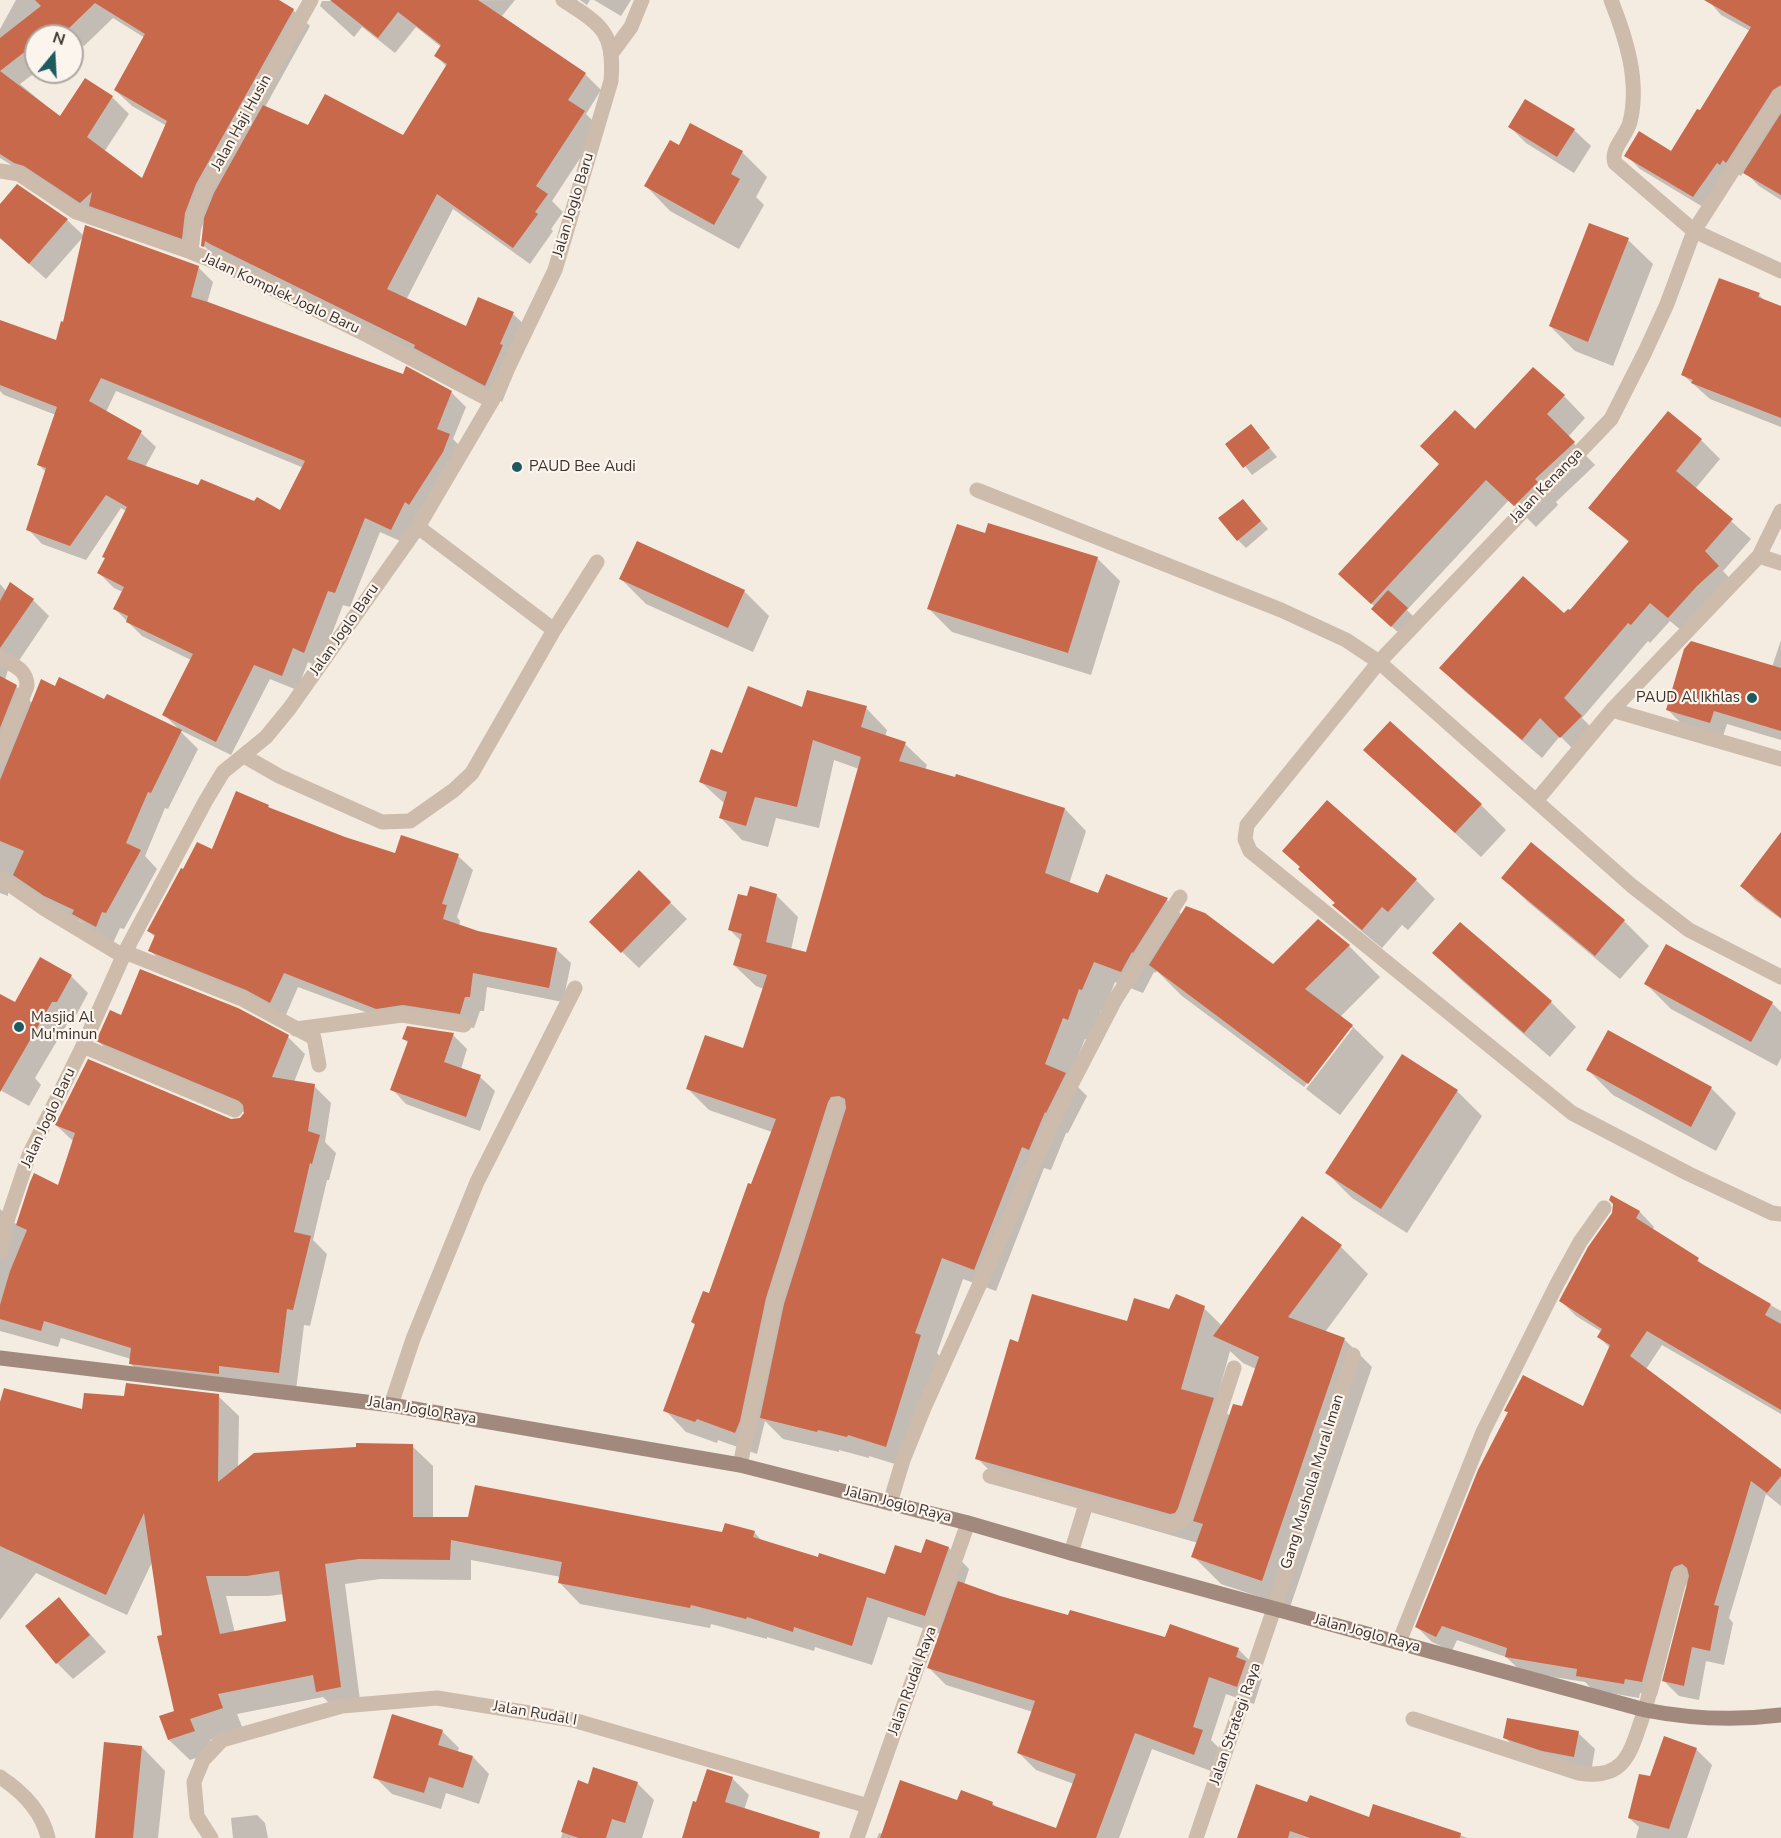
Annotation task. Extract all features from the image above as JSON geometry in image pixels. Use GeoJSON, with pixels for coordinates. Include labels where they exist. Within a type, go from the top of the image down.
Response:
{"type":"FeatureCollection","features":[{"type":"Feature","properties":{"kind":"main road","name":"Jalan Joglo Raya"},"geometry":{"type":"LineString","coordinates":[[0,1358],[391,1405],[740,1465],[968,1523],[1645,1710],[1680,1717],[1717,1720],[1753,1719],[1781,1715]]}},
{"type":"Feature","properties":{"kind":"street","name":"Jalan Haji Husin"},"geometry":{"type":"LineString","coordinates":[[191,252],[194,216],[205,189],[311,0]]}},
{"type":"Feature","properties":{"kind":"street","name":"Jalan Joglo Baru"},"geometry":{"type":"LineString","coordinates":[[0,1252],[6,1224],[29,1155],[83,1046],[124,954],[205,802],[224,772],[266,737],[289,709],[418,527],[492,401],[555,270],[611,81],[611,54],[608,37],[598,23],[563,0]]}},
{"type":"Feature","properties":{"kind":"street"},"geometry":{"type":"LineString","coordinates":[[611,54],[632,27],[642,0]]}},
{"type":"Feature","properties":{"kind":"street"},"geometry":{"type":"LineString","coordinates":[[1611,0],[1622,26],[1632,67],[1630,121],[1626,136],[1615,150],[1613,157],[1615,164],[1694,231],[1781,272]]}},
{"type":"Feature","properties":{"kind":"street","name":"Jalan Kenanga"},"geometry":{"type":"LineString","coordinates":[[1781,95],[1694,231],[1662,314],[1611,419],[1379,662],[1247,825],[1245,831],[1250,851],[1572,1113],[1689,1174],[1772,1213],[1781,1214]]}},
{"type":"Feature","properties":{"kind":"street","name":"Jalan Komplek Joglo Baru"},"geometry":{"type":"LineString","coordinates":[[0,171],[19,174],[76,212],[191,252],[235,270],[369,336],[492,401]]}},
{"type":"Feature","properties":{"kind":"street"},"geometry":{"type":"LineString","coordinates":[[977,490],[1292,615],[1346,640],[1379,662],[1632,886],[1689,930],[1781,977]]}},
{"type":"Feature","properties":{"kind":"street"},"geometry":{"type":"LineString","coordinates":[[1536,801],[1612,710],[1759,556],[1781,510]]}},
{"type":"Feature","properties":{"kind":"street"},"geometry":{"type":"LineString","coordinates":[[418,527],[554,630]]}},
{"type":"Feature","properties":{"kind":"street"},"geometry":{"type":"LineString","coordinates":[[1759,556],[1781,562]]}},
{"type":"Feature","properties":{"kind":"street"},"geometry":{"type":"LineString","coordinates":[[244,756],[279,776],[382,822],[410,821],[454,790],[471,773],[554,630],[597,562]]}},
{"type":"Feature","properties":{"kind":"street"},"geometry":{"type":"LineString","coordinates":[[0,658],[24,672],[27,686],[0,756]]}},
{"type":"Feature","properties":{"kind":"street"},"geometry":{"type":"LineString","coordinates":[[1612,710],[1781,759]]}},
{"type":"Feature","properties":{"kind":"street"},"geometry":{"type":"LineString","coordinates":[[0,878],[45,909],[124,954],[243,999],[314,1038],[319,1065]]}},
{"type":"Feature","properties":{"kind":"street"},"geometry":{"type":"LineString","coordinates":[[890,1503],[903,1460],[924,1408],[1058,1110],[1115,1000],[1180,897]]}},
{"type":"Feature","properties":{"kind":"street"},"geometry":{"type":"LineString","coordinates":[[391,1405],[413,1339],[477,1182],[575,988]]}},
{"type":"Feature","properties":{"kind":"street"},"geometry":{"type":"LineString","coordinates":[[296,1029],[402,1015],[464,1025]]}},
{"type":"Feature","properties":{"kind":"street"},"geometry":{"type":"LineString","coordinates":[[83,1046],[235,1110]]}},
{"type":"Feature","properties":{"kind":"street"},"geometry":{"type":"LineString","coordinates":[[740,1465],[775,1301],[837,1106]]}},
{"type":"Feature","properties":{"kind":"street"},"geometry":{"type":"LineString","coordinates":[[1399,1642],[1483,1432],[1557,1284],[1580,1242],[1604,1208]]}},
{"type":"Feature","properties":{"kind":"street","name":"Gang Musholla Mural Iman"},"geometry":{"type":"LineString","coordinates":[[1274,1609],[1353,1355]]}},
{"type":"Feature","properties":{"kind":"street"},"geometry":{"type":"LineString","coordinates":[[990,1476],[1169,1525],[1181,1521],[1187,1512],[1234,1368]]}},
{"type":"Feature","properties":{"kind":"street"},"geometry":{"type":"LineString","coordinates":[[1071,1553],[1086,1504]]}},
{"type":"Feature","properties":{"kind":"street","name":"Jalan Rudal Raya"},"geometry":{"type":"LineString","coordinates":[[856,1838],[968,1523]]}},
{"type":"Feature","properties":{"kind":"street"},"geometry":{"type":"LineString","coordinates":[[1413,1719],[1579,1773],[1606,1774],[1615,1770],[1630,1750],[1645,1710],[1680,1574]]}},
{"type":"Feature","properties":{"kind":"street","name":"Jalan Strategi Raya"},"geometry":{"type":"LineString","coordinates":[[1196,1838],[1274,1609]]}},
{"type":"Feature","properties":{"kind":"street","name":"Jalan Rudal I"},"geometry":{"type":"LineString","coordinates":[[211,1838],[197,1816],[194,1782],[203,1760],[222,1740],[342,1706],[437,1698],[573,1720],[868,1806]]}},
{"type":"Feature","properties":{"kind":"street"},"geometry":{"type":"LineString","coordinates":[[0,1777],[36,1810],[45,1825],[48,1838]]}},
{"type":"Feature","properties":{"kind":"building"},"geometry":{"type":"Polygon","coordinates":[[[35,0],[279,0],[294,9],[196,184],[185,213],[182,239],[89,206],[92,192],[80,203],[24,166],[0,154],[0,38],[41,6],[35,0]],[[95,3],[73,24],[24,24],[24,52],[0,71],[60,116],[81,84],[84,84],[85,78],[113,96],[87,137],[142,178],[167,121],[114,90],[145,34],[95,3]]]}},
{"type":"Feature","properties":{"kind":"building"},"geometry":{"type":"Polygon","coordinates":[[[330,0],[478,0],[586,73],[568,100],[585,111],[536,186],[548,194],[535,212],[538,214],[513,248],[437,194],[387,289],[466,326],[478,297],[514,312],[485,386],[414,348],[415,345],[205,241],[204,247],[201,246],[204,218],[214,193],[263,105],[308,125],[325,94],[403,135],[447,64],[434,56],[441,45],[398,12],[378,38],[330,0]]]}},
{"type":"Feature","properties":{"kind":"building"},"geometry":{"type":"Polygon","coordinates":[[[1704,0],[1781,0],[1781,85],[1773,90],[1726,163],[1723,160],[1720,165],[1717,163],[1693,197],[1624,156],[1639,131],[1671,151],[1697,109],[1700,110],[1751,27],[1704,0]]]}},
{"type":"Feature","properties":{"kind":"building"},"geometry":{"type":"Polygon","coordinates":[[[1525,99],[1575,129],[1557,157],[1508,127],[1525,99]]]}},
{"type":"Feature","properties":{"kind":"building"},"geometry":{"type":"Polygon","coordinates":[[[1781,113],[1781,195],[1743,173],[1781,113]]]}},
{"type":"Feature","properties":{"kind":"building"},"geometry":{"type":"Polygon","coordinates":[[[690,123],[743,151],[731,174],[740,179],[714,225],[644,186],[670,140],[679,145],[690,123]]]}},
{"type":"Feature","properties":{"kind":"building"},"geometry":{"type":"Polygon","coordinates":[[[17,184],[68,219],[29,264],[0,238],[0,204],[17,184]]]}},
{"type":"Feature","properties":{"kind":"building"},"geometry":{"type":"Polygon","coordinates":[[[1589,223],[1629,238],[1588,342],[1549,326],[1589,223]]]}},
{"type":"Feature","properties":{"kind":"building"},"geometry":{"type":"Polygon","coordinates":[[[85,225],[199,266],[191,297],[403,374],[406,366],[452,391],[437,429],[450,434],[443,452],[409,505],[405,502],[391,530],[365,518],[335,593],[328,591],[304,653],[293,648],[282,676],[254,665],[216,742],[162,715],[193,654],[126,622],[128,616],[113,609],[124,587],[97,573],[105,558],[102,557],[127,507],[106,495],[70,546],[26,530],[46,468],[37,465],[57,407],[0,385],[0,320],[56,340],[61,321],[63,322],[85,225]],[[101,378],[89,401],[142,431],[127,459],[198,485],[201,479],[254,501],[257,497],[280,510],[305,461],[101,378]]]}},
{"type":"Feature","properties":{"kind":"building"},"geometry":{"type":"Polygon","coordinates":[[[1719,278],[1760,293],[1758,297],[1781,306],[1781,418],[1691,383],[1693,380],[1681,375],[1719,278]]]}},
{"type":"Feature","properties":{"kind":"building"},"geometry":{"type":"Polygon","coordinates":[[[1533,367],[1565,395],[1547,414],[1575,442],[1535,479],[1538,482],[1514,506],[1486,480],[1371,604],[1338,574],[1439,464],[1420,446],[1455,410],[1475,429],[1533,367]]]}},
{"type":"Feature","properties":{"kind":"building"},"geometry":{"type":"Polygon","coordinates":[[[1668,411],[1702,439],[1676,471],[1733,519],[1705,551],[1719,566],[1668,618],[1650,603],[1631,625],[1628,623],[1564,698],[1582,716],[1560,738],[1540,718],[1522,740],[1439,668],[1523,576],[1564,613],[1570,610],[1629,541],[1588,508],[1668,411]]]}},
{"type":"Feature","properties":{"kind":"building"},"geometry":{"type":"Polygon","coordinates":[[[1251,424],[1270,448],[1243,468],[1225,444],[1251,424]]]}},
{"type":"Feature","properties":{"kind":"building"},"geometry":{"type":"Polygon","coordinates":[[[1243,499],[1261,521],[1237,541],[1218,518],[1243,499]]]}},
{"type":"Feature","properties":{"kind":"building"},"geometry":{"type":"Polygon","coordinates":[[[988,523],[1098,557],[1068,653],[927,609],[957,524],[985,533],[988,523]]]}},
{"type":"Feature","properties":{"kind":"building"},"geometry":{"type":"Polygon","coordinates":[[[637,541],[745,590],[728,628],[619,579],[637,541]]]}},
{"type":"Feature","properties":{"kind":"building"},"geometry":{"type":"Polygon","coordinates":[[[10,582],[34,599],[0,648],[0,601],[10,582]]]}},
{"type":"Feature","properties":{"kind":"building"},"geometry":{"type":"Polygon","coordinates":[[[1388,590],[1408,608],[1391,627],[1371,609],[1388,590]]]}},
{"type":"Feature","properties":{"kind":"building"},"geometry":{"type":"Polygon","coordinates":[[[1691,641],[1781,668],[1781,731],[1714,711],[1710,723],[1666,710],[1684,649],[1691,641]]]}},
{"type":"Feature","properties":{"kind":"building"},"geometry":{"type":"Polygon","coordinates":[[[0,676],[17,685],[0,728],[0,676]]]}},
{"type":"Feature","properties":{"kind":"building"},"geometry":{"type":"Polygon","coordinates":[[[59,677],[104,699],[107,694],[182,730],[151,793],[148,792],[126,843],[141,850],[106,913],[102,912],[96,927],[72,914],[74,910],[44,896],[13,875],[24,851],[0,841],[0,780],[41,679],[55,686],[59,677]]]}},
{"type":"Feature","properties":{"kind":"building"},"geometry":{"type":"Polygon","coordinates":[[[748,686],[802,707],[807,690],[867,706],[861,727],[906,742],[899,761],[955,777],[956,774],[1065,808],[1045,873],[1098,893],[1106,874],[1168,898],[1121,972],[1094,962],[1082,990],[1079,989],[1068,1020],[1063,1018],[1045,1064],[1066,1073],[1045,1112],[1029,1150],[1022,1147],[974,1270],[942,1258],[915,1333],[921,1335],[886,1447],[848,1435],[847,1437],[818,1430],[817,1432],[760,1418],[784,1304],[846,1108],[845,1099],[839,1096],[831,1097],[828,1102],[766,1298],[740,1421],[735,1433],[697,1419],[695,1422],[663,1411],[695,1324],[691,1322],[703,1291],[709,1293],[748,1183],[751,1184],[776,1119],[686,1089],[705,1035],[743,1048],[767,975],[733,965],[742,934],[728,930],[738,894],[747,896],[750,886],[777,894],[766,942],[806,952],[861,757],[813,740],[797,807],[755,797],[746,826],[719,818],[727,792],[699,782],[711,749],[722,753],[748,686]]]}},
{"type":"Feature","properties":{"kind":"building"},"geometry":{"type":"Polygon","coordinates":[[[1390,721],[1482,804],[1455,833],[1363,750],[1390,721]]]}},
{"type":"Feature","properties":{"kind":"building"},"geometry":{"type":"Polygon","coordinates":[[[236,791],[269,805],[268,807],[345,837],[395,853],[401,835],[459,854],[442,904],[447,905],[443,919],[478,931],[557,948],[549,988],[473,973],[470,997],[465,997],[460,1014],[403,1005],[376,1009],[284,973],[270,1003],[246,990],[148,951],[155,935],[147,931],[181,868],[183,869],[197,842],[212,849],[236,791]]]}},
{"type":"Feature","properties":{"kind":"building"},"geometry":{"type":"Polygon","coordinates":[[[1327,800],[1417,879],[1388,912],[1382,907],[1362,930],[1332,905],[1335,903],[1282,851],[1327,800]]]}},
{"type":"Feature","properties":{"kind":"building"},"geometry":{"type":"Polygon","coordinates":[[[1781,832],[1781,918],[1740,886],[1781,832]]]}},
{"type":"Feature","properties":{"kind":"building"},"geometry":{"type":"Polygon","coordinates":[[[1531,842],[1625,920],[1595,956],[1501,878],[1531,842]]]}},
{"type":"Feature","properties":{"kind":"building"},"geometry":{"type":"Polygon","coordinates":[[[639,870],[671,902],[621,953],[589,922],[639,870]]]}},
{"type":"Feature","properties":{"kind":"building"},"geometry":{"type":"Polygon","coordinates":[[[1186,906],[1205,913],[1273,964],[1318,919],[1350,945],[1305,989],[1353,1025],[1308,1084],[1149,965],[1186,906]]]}},
{"type":"Feature","properties":{"kind":"building"},"geometry":{"type":"Polygon","coordinates":[[[1460,922],[1552,1001],[1524,1033],[1432,953],[1460,922]]]}},
{"type":"Feature","properties":{"kind":"building"},"geometry":{"type":"Polygon","coordinates":[[[1666,944],[1773,1002],[1751,1042],[1644,984],[1666,944]]]}},
{"type":"Feature","properties":{"kind":"building"},"geometry":{"type":"Polygon","coordinates":[[[40,957],[72,975],[57,1002],[52,1002],[0,1092],[0,994],[15,1002],[40,957]]]}},
{"type":"Feature","properties":{"kind":"building"},"geometry":{"type":"Polygon","coordinates":[[[140,969],[238,1008],[289,1035],[272,1077],[315,1084],[308,1131],[320,1135],[312,1164],[310,1163],[294,1232],[311,1236],[293,1310],[287,1309],[279,1373],[219,1366],[219,1374],[129,1364],[131,1348],[44,1321],[41,1331],[0,1319],[0,1305],[10,1271],[27,1230],[16,1225],[30,1182],[34,1173],[58,1185],[75,1133],[55,1125],[88,1059],[231,1119],[240,1118],[244,1113],[243,1105],[239,1101],[96,1041],[110,1010],[121,1015],[140,969]]]}},
{"type":"Feature","properties":{"kind":"building"},"geometry":{"type":"Polygon","coordinates":[[[407,1026],[454,1033],[444,1062],[481,1075],[466,1117],[390,1090],[408,1041],[402,1039],[407,1026]]]}},
{"type":"Feature","properties":{"kind":"building"},"geometry":{"type":"Polygon","coordinates":[[[1608,1030],[1712,1087],[1691,1127],[1586,1070],[1608,1030]]]}},
{"type":"Feature","properties":{"kind":"building"},"geometry":{"type":"Polygon","coordinates":[[[1402,1054],[1458,1090],[1381,1209],[1325,1173],[1402,1054]]]}},
{"type":"Feature","properties":{"kind":"building"},"geometry":{"type":"Polygon","coordinates":[[[1611,1195],[1640,1211],[1636,1218],[1699,1258],[1697,1261],[1771,1304],[1765,1315],[1781,1324],[1781,1410],[1647,1331],[1630,1356],[1781,1469],[1781,1476],[1767,1493],[1751,1481],[1714,1605],[1719,1606],[1710,1651],[1692,1647],[1684,1686],[1662,1681],[1689,1576],[1687,1568],[1682,1564],[1674,1567],[1671,1572],[1642,1682],[1625,1679],[1624,1684],[1576,1676],[1577,1669],[1505,1657],[1507,1648],[1442,1626],[1436,1637],[1415,1627],[1478,1470],[1508,1412],[1504,1411],[1523,1375],[1583,1406],[1610,1345],[1597,1337],[1602,1329],[1559,1301],[1588,1247],[1612,1213],[1613,1204],[1609,1200],[1611,1195]]]}},
{"type":"Feature","properties":{"kind":"building"},"geometry":{"type":"Polygon","coordinates":[[[1302,1216],[1342,1245],[1288,1317],[1345,1338],[1262,1581],[1191,1557],[1203,1524],[1193,1521],[1233,1404],[1242,1406],[1259,1357],[1213,1336],[1302,1216]]]}},
{"type":"Feature","properties":{"kind":"building"},"geometry":{"type":"Polygon","coordinates":[[[1032,1294],[1127,1321],[1134,1298],[1169,1309],[1176,1294],[1205,1306],[1181,1389],[1214,1398],[1175,1513],[1170,1514],[975,1459],[1010,1339],[1018,1342],[1032,1294]]]}},
{"type":"Feature","properties":{"kind":"building"},"geometry":{"type":"Polygon","coordinates":[[[126,1383],[219,1394],[218,1482],[254,1453],[356,1447],[356,1443],[413,1444],[413,1517],[468,1517],[475,1485],[722,1532],[725,1523],[755,1531],[753,1537],[818,1557],[819,1553],[885,1574],[895,1545],[921,1553],[926,1539],[949,1547],[925,1616],[867,1597],[852,1646],[794,1627],[793,1632],[747,1617],[746,1619],[691,1605],[690,1608],[558,1583],[562,1562],[451,1540],[450,1560],[359,1559],[325,1564],[341,1687],[316,1692],[313,1675],[218,1694],[223,1708],[190,1719],[195,1731],[168,1740],[159,1716],[174,1711],[157,1636],[162,1635],[144,1513],[106,1595],[0,1546],[0,1402],[4,1388],[82,1409],[84,1393],[124,1396],[126,1383]],[[279,1571],[247,1576],[206,1576],[220,1634],[286,1621],[279,1571]]]}},
{"type":"Feature","properties":{"kind":"building"},"geometry":{"type":"Polygon","coordinates":[[[958,1581],[1000,1596],[1068,1615],[1070,1610],[1165,1637],[1170,1624],[1239,1648],[1236,1657],[1246,1661],[1237,1687],[1209,1677],[1193,1727],[1203,1730],[1194,1755],[1135,1733],[1096,1838],[880,1838],[900,1780],[957,1800],[961,1790],[993,1802],[992,1805],[1056,1828],[1076,1774],[1017,1753],[1035,1701],[927,1668],[958,1581]]]}},
{"type":"Feature","properties":{"kind":"building"},"geometry":{"type":"Polygon","coordinates":[[[59,1597],[90,1635],[56,1664],[25,1626],[59,1597]]]}},
{"type":"Feature","properties":{"kind":"building"},"geometry":{"type":"Polygon","coordinates":[[[392,1714],[443,1730],[438,1745],[473,1756],[463,1788],[429,1777],[424,1793],[373,1778],[392,1714]]]}},
{"type":"Feature","properties":{"kind":"building"},"geometry":{"type":"Polygon","coordinates":[[[1507,1718],[1579,1731],[1574,1757],[1542,1751],[1503,1738],[1507,1718]]]}},
{"type":"Feature","properties":{"kind":"building"},"geometry":{"type":"Polygon","coordinates":[[[1664,1736],[1697,1748],[1669,1829],[1628,1818],[1639,1774],[1650,1776],[1664,1736]]]}},
{"type":"Feature","properties":{"kind":"building"},"geometry":{"type":"Polygon","coordinates":[[[104,1742],[142,1746],[133,1838],[95,1838],[104,1742]]]}},
{"type":"Feature","properties":{"kind":"building"},"geometry":{"type":"Polygon","coordinates":[[[593,1767],[638,1782],[625,1823],[612,1819],[606,1838],[579,1838],[561,1832],[578,1780],[588,1784],[593,1767]]]}},
{"type":"Feature","properties":{"kind":"building"},"geometry":{"type":"Polygon","coordinates":[[[707,1769],[733,1777],[725,1802],[820,1832],[819,1838],[682,1838],[693,1801],[696,1802],[707,1769]]]}},
{"type":"Feature","properties":{"kind":"building"},"geometry":{"type":"Polygon","coordinates":[[[1256,1784],[1307,1802],[1310,1795],[1369,1817],[1373,1804],[1461,1833],[1460,1838],[1310,1838],[1290,1831],[1288,1838],[1237,1838],[1256,1784]]]}},
{"type":"Feature","properties":{"kind":"place","name":"PAUD Bee Audi"},"geometry":{"type":"Point","coordinates":[517,467]}},
{"type":"Feature","properties":{"kind":"place","name":"PAUD Al Ikhlas"},"geometry":{"type":"Point","coordinates":[1752,698]}},
{"type":"Feature","properties":{"kind":"place","name":"Masjid Al Mu'minun"},"geometry":{"type":"Point","coordinates":[19,1027]}}]}
